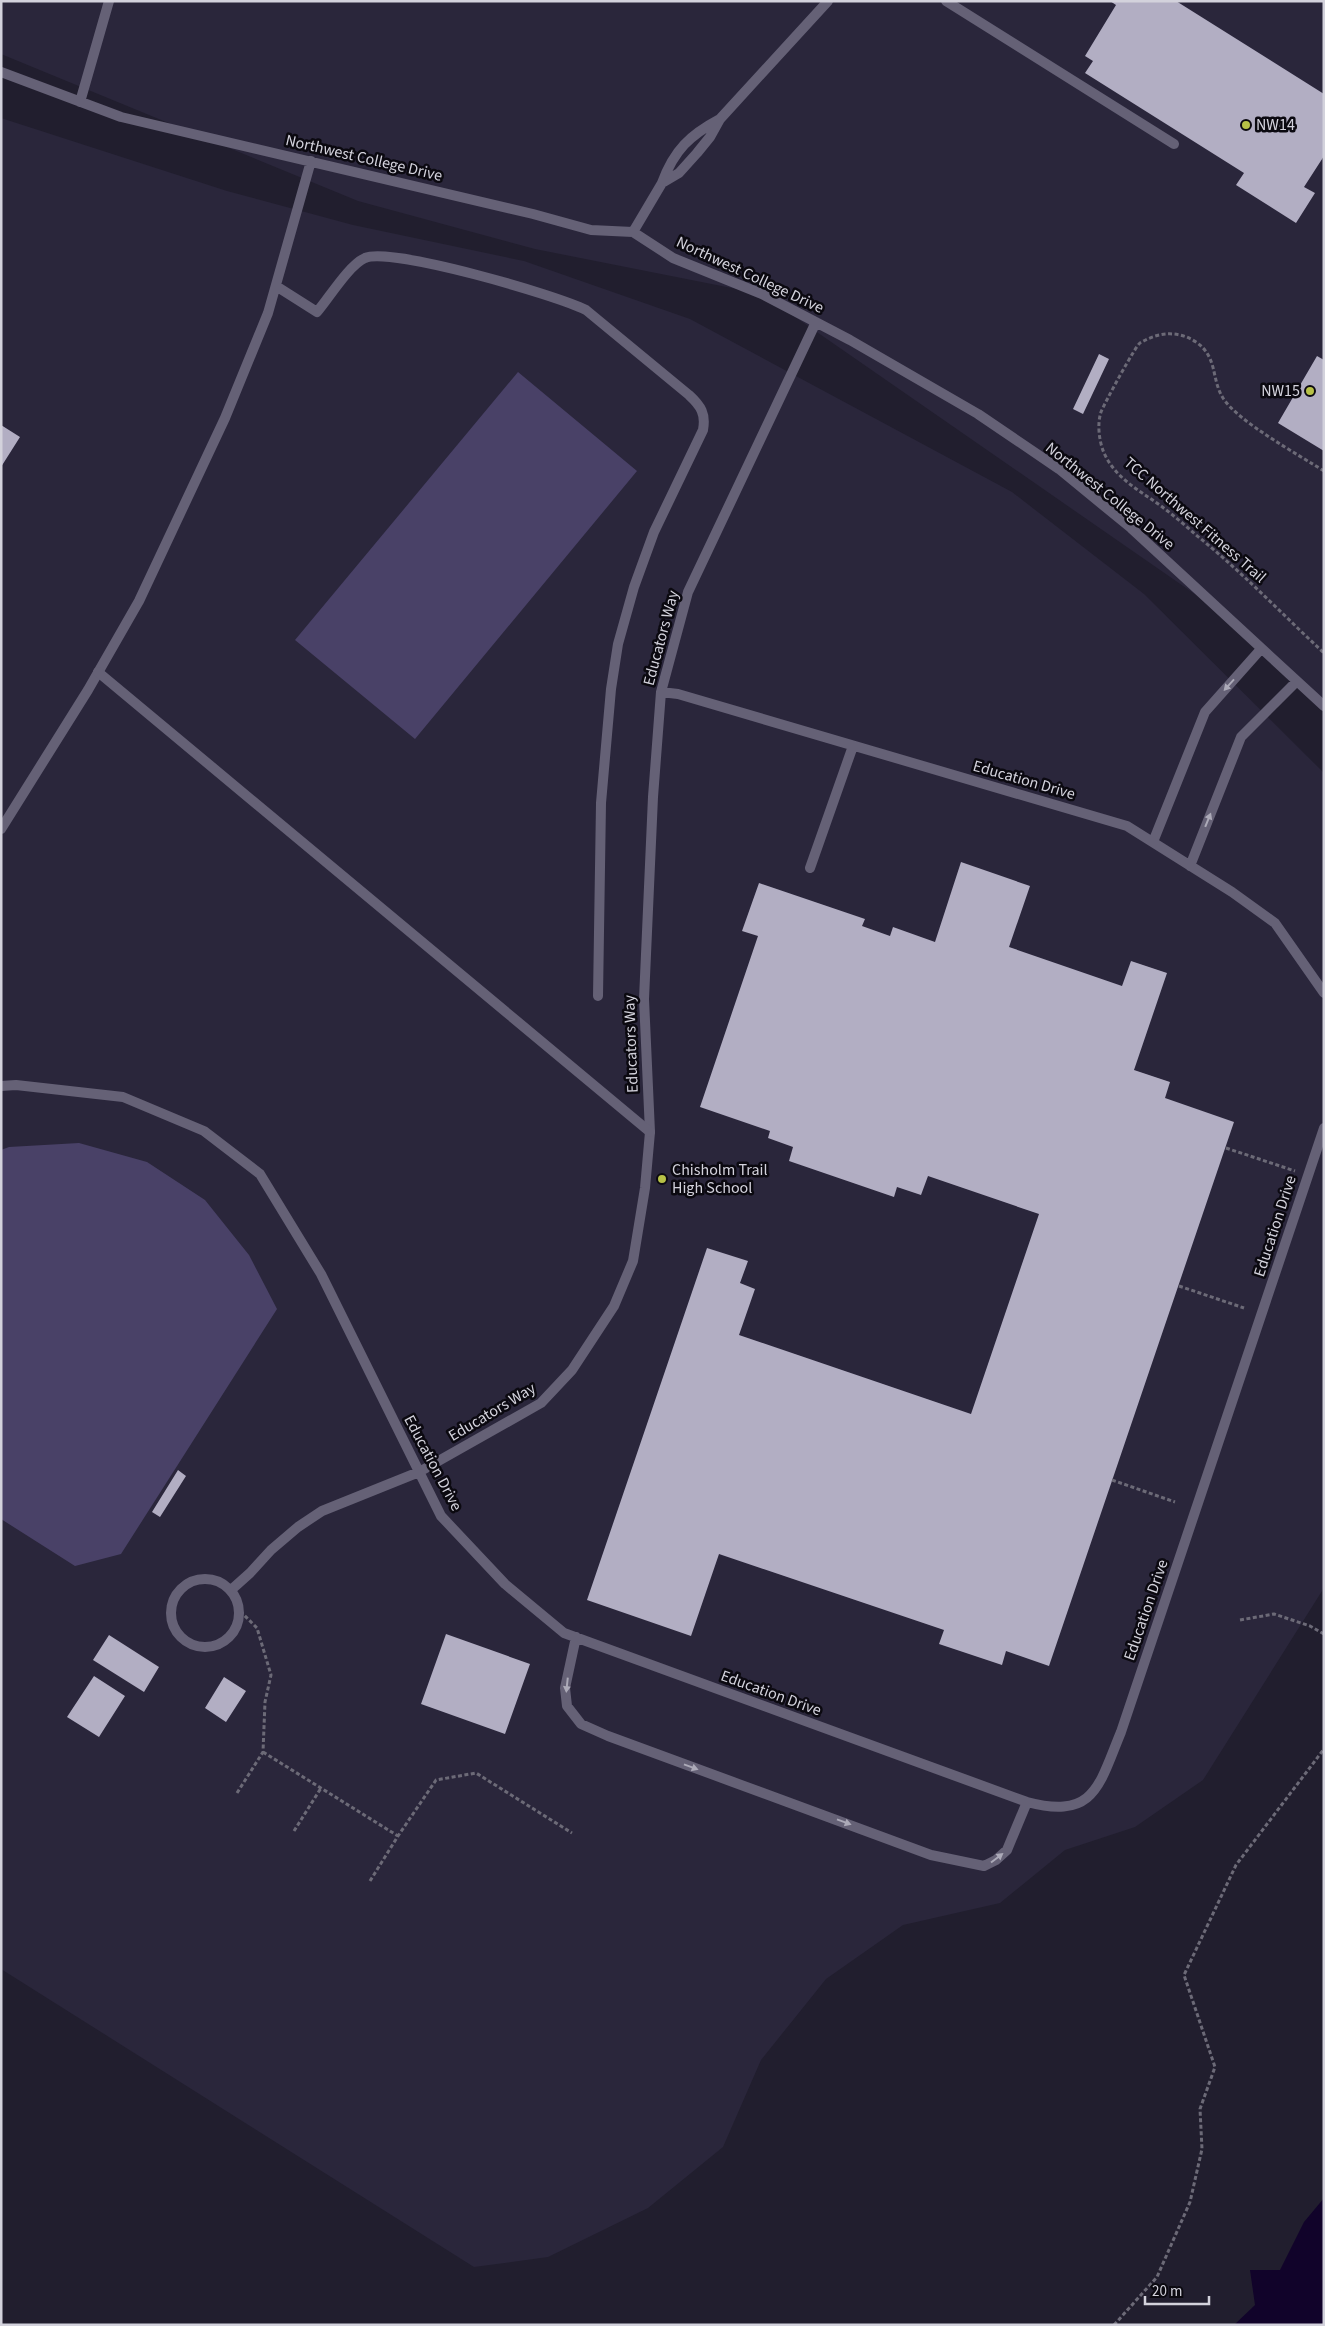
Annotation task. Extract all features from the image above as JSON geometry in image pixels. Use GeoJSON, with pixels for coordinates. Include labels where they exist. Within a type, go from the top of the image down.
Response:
{"type":"FeatureCollection","features":[{"type":"Feature","properties":{"kind":"street"},"geometry":{"type":"LineString","coordinates":[[80,102],[109,1]]}},
{"type":"Feature","properties":{"kind":"street"},"geometry":{"type":"LineString","coordinates":[[662,183],[679,173],[710,137],[720,119],[825,5],[813,1]]}},
{"type":"Feature","properties":{"kind":"street"},"geometry":{"type":"LineString","coordinates":[[946,1],[1174,144]]}},
{"type":"Feature","properties":{"kind":"street","name":"Northwest College Drive"},"geometry":{"type":"LineString","coordinates":[[1,72],[122,117],[533,214],[591,230],[633,232],[673,258],[762,294],[816,322],[978,414],[1059,469],[1131,528],[1324,706]]}},
{"type":"Feature","properties":{"kind":"street"},"geometry":{"type":"LineString","coordinates":[[633,232],[662,183],[669,165],[685,142],[701,129],[720,119]]}},
{"type":"Feature","properties":{"kind":"street"},"geometry":{"type":"LineString","coordinates":[[1,829],[98,672],[139,601],[225,418],[268,313],[310,161]]}},
{"type":"Feature","properties":{"kind":"street"},"geometry":{"type":"LineString","coordinates":[[276,286],[317,312],[361,260],[378,256],[441,266],[539,292],[570,302],[586,310],[694,400],[703,412],[703,430],[654,532],[634,587],[618,644],[611,689],[601,803],[598,996]]}},
{"type":"Feature","properties":{"kind":"street","name":"Educators Way"},"geometry":{"type":"LineString","coordinates":[[231,1590],[250,1574],[271,1550],[298,1527],[322,1511],[378,1486],[419,1472],[541,1403],[572,1370],[614,1306],[633,1261],[645,1188],[650,1132],[644,999],[653,797],[661,692],[688,592],[816,322]]}},
{"type":"Feature","properties":{"kind":"street"},"geometry":{"type":"LineString","coordinates":[[1152,842],[1205,712],[1261,649]]}},
{"type":"Feature","properties":{"kind":"street"},"geometry":{"type":"LineString","coordinates":[[98,672],[650,1132]]}},
{"type":"Feature","properties":{"kind":"street"},"geometry":{"type":"LineString","coordinates":[[1190,866],[1241,737],[1297,681]]}},
{"type":"Feature","properties":{"kind":"street","name":"Education Drive"},"geometry":{"type":"LineString","coordinates":[[661,692],[678,694],[1127,826],[1232,892],[1275,923],[1324,993]]}},
{"type":"Feature","properties":{"kind":"street"},"geometry":{"type":"LineString","coordinates":[[810,868],[853,746]]}},
{"type":"Feature","properties":{"kind":"street","name":"Education Drive"},"geometry":{"type":"LineString","coordinates":[[1,1086],[16,1085],[123,1097],[204,1130],[260,1174],[320,1274],[441,1516],[505,1584],[564,1633],[1027,1802],[1049,1808],[1067,1807],[1080,1803],[1093,1792],[1102,1777],[1124,1723],[1324,1128]]}},
{"type":"Feature","properties":{"kind":"street"},"geometry":{"type":"LineString","coordinates":[[200,1578],[212,1579],[222,1583],[231,1590],[237,1600],[240,1611],[233,1633],[225,1641],[215,1646],[203,1648],[192,1645],[182,1638],[175,1630],[171,1619],[171,1608],[180,1588],[200,1578]]}},
{"type":"Feature","properties":{"kind":"street"},"geometry":{"type":"LineString","coordinates":[[576,1638],[565,1688],[567,1706],[581,1724],[608,1736],[931,1855],[984,1866],[996,1860],[1007,1850],[1027,1802]]}},
{"type":"Feature","properties":{"kind":"path","name":"TCC Northwest Fitness Trail"},"geometry":{"type":"LineString","coordinates":[[1324,471],[1239,415],[1223,398],[1215,378],[1213,362],[1198,342],[1177,332],[1157,336],[1138,344],[1101,412],[1099,430],[1104,451],[1116,472],[1134,488],[1161,506],[1198,536],[1324,653]]}},
{"type":"Feature","properties":{"kind":"path"},"geometry":{"type":"LineString","coordinates":[[1226,1148],[1303,1174]]}},
{"type":"Feature","properties":{"kind":"path"},"geometry":{"type":"LineString","coordinates":[[1179,1286],[1244,1308]]}},
{"type":"Feature","properties":{"kind":"path"},"geometry":{"type":"LineString","coordinates":[[1112,1480],[1175,1502]]}},
{"type":"Feature","properties":{"kind":"path"},"geometry":{"type":"LineString","coordinates":[[237,1793],[263,1752],[266,1702],[271,1675],[257,1628],[240,1611]]}},
{"type":"Feature","properties":{"kind":"path"},"geometry":{"type":"LineString","coordinates":[[1240,1620],[1274,1614],[1310,1626],[1324,1634]]}},
{"type":"Feature","properties":{"kind":"path"},"geometry":{"type":"LineString","coordinates":[[1114,2325],[1158,2277],[1190,2202],[1202,2149],[1200,2109],[1215,2067],[1184,1975],[1236,1865],[1324,1749]]}},
{"type":"Feature","properties":{"kind":"path"},"geometry":{"type":"LineString","coordinates":[[263,1752],[398,1836]]}},
{"type":"Feature","properties":{"kind":"path"},"geometry":{"type":"LineString","coordinates":[[370,1881],[436,1780],[476,1773],[572,1833]]}},
{"type":"Feature","properties":{"kind":"path"},"geometry":{"type":"LineString","coordinates":[[294,1831],[321,1788]]}},
{"type":"Feature","properties":{"kind":"shaded area"},"geometry":{"type":"Polygon","coordinates":[[[1,1],[1324,1],[1324,706],[1225,615],[762,294],[535,249],[358,201],[1,54],[1,1]]]}},
{"type":"Feature","properties":{"kind":"shaded area","name":"Chisholm Trail High School"},"geometry":{"type":"Polygon","coordinates":[[[1,118],[227,191],[353,225],[524,261],[690,319],[1012,492],[1144,594],[1324,773],[1324,1586],[1322,1591],[1203,1780],[1135,1827],[1065,1850],[1000,1903],[903,1925],[826,1979],[761,2060],[723,2147],[648,2208],[548,2257],[474,2267],[1,1969],[1,118]]]}},
{"type":"Feature","properties":{"kind":"shaded area"},"geometry":{"type":"Polygon","coordinates":[[[518,372],[637,471],[415,739],[295,640],[518,372]]]}},
{"type":"Feature","properties":{"kind":"shaded area"},"geometry":{"type":"Polygon","coordinates":[[[79,1143],[147,1162],[205,1200],[249,1255],[277,1309],[121,1554],[75,1566],[1,1519],[1,1150],[9,1147],[79,1143]]]}},
{"type":"Feature","properties":{"kind":"shaded area"},"geometry":{"type":"Polygon","coordinates":[[[1324,2198],[1324,2325],[1234,2325],[1255,2305],[1250,2270],[1280,2270],[1304,2222],[1324,2198]]]}},
{"type":"Feature","properties":{"kind":"building","name":"NW14"},"geometry":{"type":"Polygon","coordinates":[[[1110,1],[1176,1],[1324,94],[1324,156],[1304,187],[1315,193],[1296,223],[1236,185],[1244,173],[1085,73],[1093,61],[1085,56],[1116,5],[1110,1]]]}},
{"type":"Feature","properties":{"kind":"building"},"geometry":{"type":"Polygon","coordinates":[[[1099,354],[1109,359],[1083,414],[1073,409],[1099,354]]]}},
{"type":"Feature","properties":{"kind":"building","name":"NW15"},"geometry":{"type":"Polygon","coordinates":[[[1317,356],[1324,360],[1324,451],[1278,423],[1317,356]]]}},
{"type":"Feature","properties":{"kind":"building"},"geometry":{"type":"Polygon","coordinates":[[[1,425],[20,437],[1,467],[1,425]]]}},
{"type":"Feature","properties":{"kind":"building"},"geometry":{"type":"Polygon","coordinates":[[[961,862],[1030,886],[1009,947],[1122,986],[1131,961],[1167,973],[1134,1070],[1170,1082],[1165,1098],[1234,1122],[1049,1666],[1006,1651],[1002,1665],[939,1644],[944,1630],[719,1554],[691,1636],[587,1600],[707,1248],[748,1261],[740,1283],[755,1289],[739,1335],[971,1414],[1039,1214],[928,1176],[921,1195],[897,1187],[894,1197],[789,1161],[793,1147],[768,1138],[770,1131],[700,1107],[758,936],[742,931],[759,883],[865,919],[862,926],[890,936],[893,927],[935,942],[961,862]]]}},
{"type":"Feature","properties":{"kind":"building"},"geometry":{"type":"Polygon","coordinates":[[[178,1470],[186,1476],[160,1517],[152,1512],[178,1470]]]}},
{"type":"Feature","properties":{"kind":"building"},"geometry":{"type":"Polygon","coordinates":[[[446,1634],[530,1664],[505,1734],[421,1704],[446,1634]]]}},
{"type":"Feature","properties":{"kind":"building"},"geometry":{"type":"Polygon","coordinates":[[[109,1635],[159,1667],[144,1692],[93,1660],[109,1635]]]}},
{"type":"Feature","properties":{"kind":"building"},"geometry":{"type":"Polygon","coordinates":[[[94,1676],[125,1696],[99,1737],[67,1717],[94,1676]]]}},
{"type":"Feature","properties":{"kind":"building"},"geometry":{"type":"Polygon","coordinates":[[[224,1677],[246,1691],[226,1722],[205,1708],[224,1677]]]}},
{"type":"Feature","properties":{"kind":"place","name":"NW14"},"geometry":{"type":"Point","coordinates":[1246,125]}},
{"type":"Feature","properties":{"kind":"place","name":"NW15"},"geometry":{"type":"Point","coordinates":[1310,391]}},
{"type":"Feature","properties":{"kind":"place","name":"Chisholm Trail High School"},"geometry":{"type":"Point","coordinates":[662,1179]}}]}
